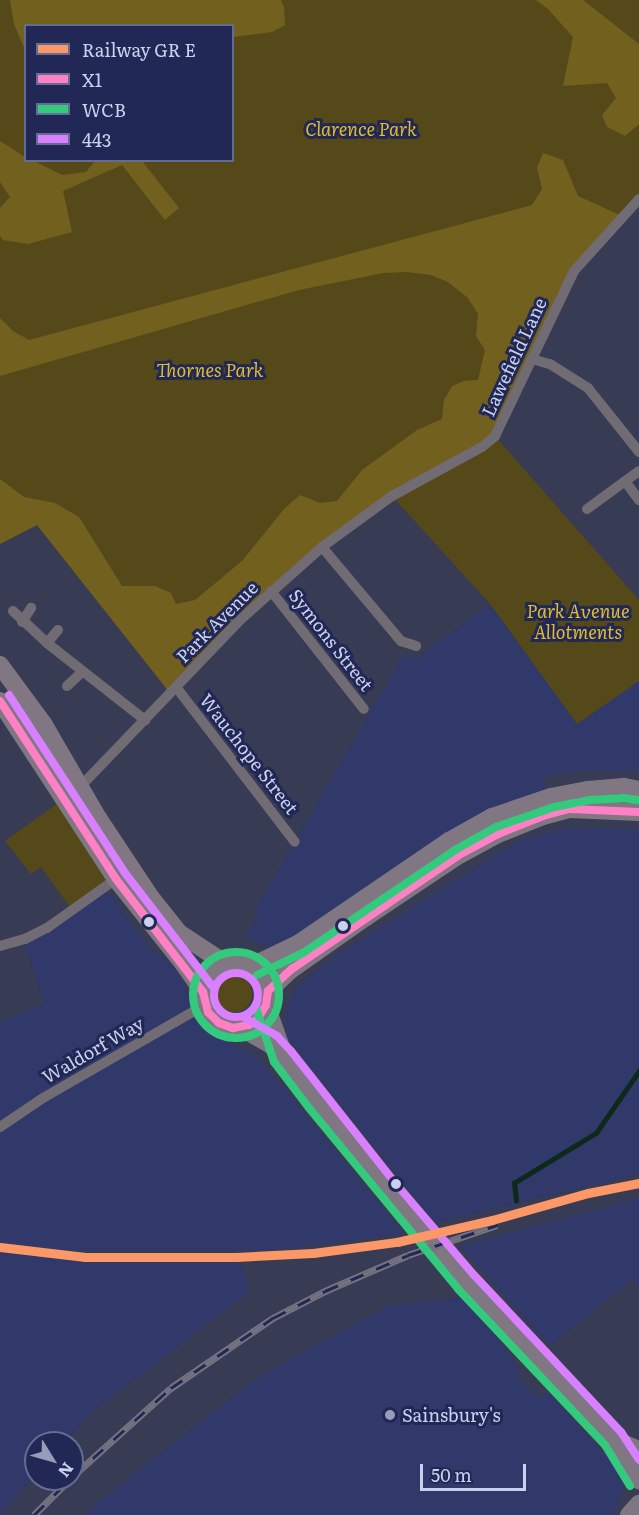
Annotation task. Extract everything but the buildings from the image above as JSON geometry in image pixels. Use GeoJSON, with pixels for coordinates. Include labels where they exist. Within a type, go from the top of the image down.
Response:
{"type":"FeatureCollection","features":[{"type":"Feature","properties":{"kind":"highway"},"geometry":{"type":"LineString","coordinates":[[629,1515],[639,1504]]}},
{"type":"Feature","properties":{"kind":"main road"},"geometry":{"type":"LineString","coordinates":[[0,665],[44,725],[80,787],[151,898],[179,933],[226,964]]}},
{"type":"Feature","properties":{"kind":"main road"},"geometry":{"type":"LineString","coordinates":[[0,701],[116,879],[183,963],[219,1023],[240,1027],[271,1046],[285,1058],[389,1192],[466,1282],[613,1439],[639,1480]]}},
{"type":"Feature","properties":{"kind":"main road"},"geometry":{"type":"LineString","coordinates":[[252,966],[298,944],[449,841],[510,809],[551,797],[588,790],[624,788],[639,790]]}},
{"type":"Feature","properties":{"kind":"main road"},"geometry":{"type":"LineString","coordinates":[[240,1027],[256,1020],[267,998],[292,969],[459,855],[498,834],[543,816],[570,809],[639,812]]}},
{"type":"Feature","properties":{"kind":"main road"},"geometry":{"type":"LineString","coordinates":[[204,999],[211,974],[226,964],[238,962],[252,966],[266,981],[269,1020],[285,1058]]}},
{"type":"Feature","properties":{"kind":"main road"},"geometry":{"type":"LineString","coordinates":[[613,1439],[639,1450]]}},
{"type":"Feature","properties":{"kind":"street","name":"Lawefield Lane"},"geometry":{"type":"LineString","coordinates":[[392,496],[482,447],[495,436],[574,271],[639,200]]}},
{"type":"Feature","properties":{"kind":"street"},"geometry":{"type":"LineString","coordinates":[[532,359],[550,364],[588,388],[639,453]]}},
{"type":"Feature","properties":{"kind":"street"},"geometry":{"type":"LineString","coordinates":[[587,509],[639,471]]}},
{"type":"Feature","properties":{"kind":"street"},"geometry":{"type":"LineString","coordinates":[[625,481],[639,500]]}},
{"type":"Feature","properties":{"kind":"street","name":"Park Avenue"},"geometry":{"type":"LineString","coordinates":[[80,787],[271,591],[322,547],[392,496]]}},
{"type":"Feature","properties":{"kind":"street"},"geometry":{"type":"LineString","coordinates":[[322,547],[401,641],[416,646]]}},
{"type":"Feature","properties":{"kind":"street","name":"Symons Street"},"geometry":{"type":"LineString","coordinates":[[271,591],[364,709]]}},
{"type":"Feature","properties":{"kind":"street"},"geometry":{"type":"LineString","coordinates":[[22,622],[31,608]]}},
{"type":"Feature","properties":{"kind":"street"},"geometry":{"type":"LineString","coordinates":[[13,611],[22,622],[82,672],[145,720]]}},
{"type":"Feature","properties":{"kind":"street"},"geometry":{"type":"LineString","coordinates":[[47,643],[58,630]]}},
{"type":"Feature","properties":{"kind":"street"},"geometry":{"type":"LineString","coordinates":[[67,686],[82,672]]}},
{"type":"Feature","properties":{"kind":"street","name":"Wauchope Street"},"geometry":{"type":"LineString","coordinates":[[176,687],[295,842]]}},
{"type":"Feature","properties":{"kind":"street"},"geometry":{"type":"LineString","coordinates":[[0,946],[25,939],[47,927],[116,879]]}},
{"type":"Feature","properties":{"kind":"street","name":"Waldorf Way"},"geometry":{"type":"LineString","coordinates":[[0,1127],[204,999]]}},
{"type":"Feature","properties":{"kind":"shaded area"},"geometry":{"type":"Polygon","coordinates":[[[10,0],[281,0],[285,25],[272,32],[234,37],[234,24],[24,24],[24,48],[14,24],[10,0]]]}},
{"type":"Feature","properties":{"kind":"shaded area"},"geometry":{"type":"Polygon","coordinates":[[[536,0],[583,0],[639,44],[639,124],[625,136],[607,127],[602,115],[616,98],[607,83],[563,86],[573,37],[548,9],[536,0]]]}},
{"type":"Feature","properties":{"kind":"shaded area"},"geometry":{"type":"Polygon","coordinates":[[[0,141],[24,156],[24,162],[36,162],[62,175],[86,172],[94,162],[143,162],[179,208],[165,220],[122,165],[63,191],[72,232],[28,244],[3,240],[0,236],[0,208],[10,197],[0,182],[0,141]]]}},
{"type":"Feature","properties":{"kind":"shaded area"},"geometry":{"type":"Polygon","coordinates":[[[543,153],[563,160],[578,196],[622,216],[574,271],[495,436],[322,547],[170,693],[37,525],[0,544],[0,479],[24,497],[55,503],[79,517],[122,586],[155,586],[171,593],[176,604],[195,600],[242,561],[284,509],[300,495],[320,503],[337,501],[362,470],[417,430],[442,419],[444,400],[452,386],[464,381],[478,380],[485,350],[476,336],[478,314],[468,298],[448,282],[431,275],[407,272],[383,273],[299,290],[0,376],[0,318],[13,331],[29,340],[532,205],[542,189],[537,168],[543,153]]]}},
{"type":"Feature","properties":{"kind":"shaded area"},"geometry":{"type":"Polygon","coordinates":[[[490,604],[577,724],[639,681],[639,771],[579,771],[541,778],[551,797],[298,944],[269,948],[246,935],[259,913],[255,910],[403,656],[417,658],[490,604]]]}},
{"type":"Feature","properties":{"kind":"shaded area"},"geometry":{"type":"Polygon","coordinates":[[[568,828],[626,828],[639,831],[639,1174],[435,1223],[285,1035],[285,1012],[295,990],[309,976],[345,950],[518,841],[568,828]]]}},
{"type":"Feature","properties":{"kind":"shaded area"},"geometry":{"type":"Polygon","coordinates":[[[104,891],[116,898],[122,912],[147,945],[176,968],[188,993],[229,1043],[251,1053],[263,1063],[405,1234],[273,1250],[73,1251],[0,1242],[0,1022],[45,1004],[25,946],[104,891]]]}},
{"type":"Feature","properties":{"kind":"shaded area"},"geometry":{"type":"Polygon","coordinates":[[[639,1198],[639,1287],[632,1279],[550,1346],[460,1246],[639,1198]]]}},
{"type":"Feature","properties":{"kind":"shaded area"},"geometry":{"type":"Polygon","coordinates":[[[0,1250],[82,1261],[240,1261],[250,1291],[89,1414],[74,1431],[24,1431],[24,1488],[0,1515],[0,1250]]]}},
{"type":"Feature","properties":{"kind":"shaded area"},"geometry":{"type":"Polygon","coordinates":[[[472,1296],[519,1369],[518,1379],[537,1397],[549,1393],[623,1473],[623,1487],[614,1515],[87,1515],[95,1505],[255,1379],[388,1306],[472,1296]]]}},
{"type":"Feature","properties":{"kind":"green space","name":"Thornes Park"},"geometry":{"type":"Polygon","coordinates":[[[0,0],[639,0],[639,199],[574,271],[495,436],[639,600],[639,681],[577,724],[490,604],[392,496],[322,547],[170,693],[37,525],[0,544],[0,0]]]}},
{"type":"Feature","properties":{"kind":"green space"},"geometry":{"type":"Polygon","coordinates":[[[590,797],[639,797],[639,806],[511,815],[590,797]]]}},
{"type":"Feature","properties":{"kind":"green space"},"geometry":{"type":"Polygon","coordinates":[[[65,798],[116,879],[72,910],[41,867],[31,874],[5,841],[65,798]]]}},
{"type":"Feature","properties":{"kind":"green space"},"geometry":{"type":"Polygon","coordinates":[[[234,976],[247,981],[252,994],[247,1007],[234,1012],[221,1007],[216,994],[221,981],[234,976]]]}},
{"type":"Feature","properties":{"kind":"waterway"},"geometry":{"type":"LineString","coordinates":[[516,1201],[514,1183],[596,1133],[639,1071]]}},
{"type":"Feature","properties":{"kind":"railway"},"geometry":{"type":"LineString","coordinates":[[84,1466],[171,1388],[273,1318],[325,1291],[408,1255],[497,1225]]}},
{"type":"Feature","properties":{"kind":"railway"},"geometry":{"type":"LineString","coordinates":[[34,1515],[58,1491]]}},
{"type":"Feature","properties":{"kind":"transit line","name":"443"},"geometry":{"type":"LineString","coordinates":[[9,695],[125,873],[212,986]]}},
{"type":"Feature","properties":{"kind":"transit line","name":"X1"},"geometry":{"type":"LineString","coordinates":[[0,701],[116,879],[203,992],[208,1012],[219,1023],[233,1028],[249,1025],[257,1020],[266,1005],[268,991],[292,969],[459,855],[498,834],[543,816],[570,809],[639,812]]}},
{"type":"Feature","properties":{"kind":"transit line","name":"WCB"},"geometry":{"type":"LineString","coordinates":[[257,975],[303,953],[455,850],[496,827],[554,807],[589,800],[623,798],[637,800]]}},
{"type":"Feature","properties":{"kind":"transit line","name":"WCB"},"geometry":{"type":"LineString","coordinates":[[236,952],[260,959],[272,971],[279,995],[272,1019],[260,1031],[236,1038],[212,1031],[200,1019],[193,995],[200,971],[212,959],[236,952]]}},
{"type":"Feature","properties":{"kind":"transit line","name":"443"},"geometry":{"type":"LineString","coordinates":[[236,973],[252,979],[258,995],[252,1011],[236,1017],[220,1011],[214,995],[220,979],[236,973]]}},
{"type":"Feature","properties":{"kind":"transit line","name":"WCB"},"geometry":{"type":"LineString","coordinates":[[256,1008],[274,1062],[309,1108],[458,1289],[605,1445],[630,1486]]}},
{"type":"Feature","properties":{"kind":"transit line","name":"443"},"geometry":{"type":"LineString","coordinates":[[245,1018],[277,1036],[291,1051],[397,1185],[474,1275],[621,1432],[639,1460]]}},
{"type":"Feature","properties":{"kind":"transit line"},"geometry":{"type":"LineString","coordinates":[[0,1247],[85,1257],[236,1257],[313,1253],[397,1242],[492,1220],[588,1193],[639,1183]]}},
{"type":"Feature","properties":{"kind":"place","name":"Sainsbury's"},"geometry":{"type":"Point","coordinates":[390,1415]}},
{"type":"Feature","properties":{"kind":"park label","name":"Clarence Park"},"geometry":{"type":"Point","coordinates":[361,129]}},
{"type":"Feature","properties":{"kind":"park label","name":"Park Avenue Allotments"},"geometry":{"type":"Point","coordinates":[578,622]}}]}
